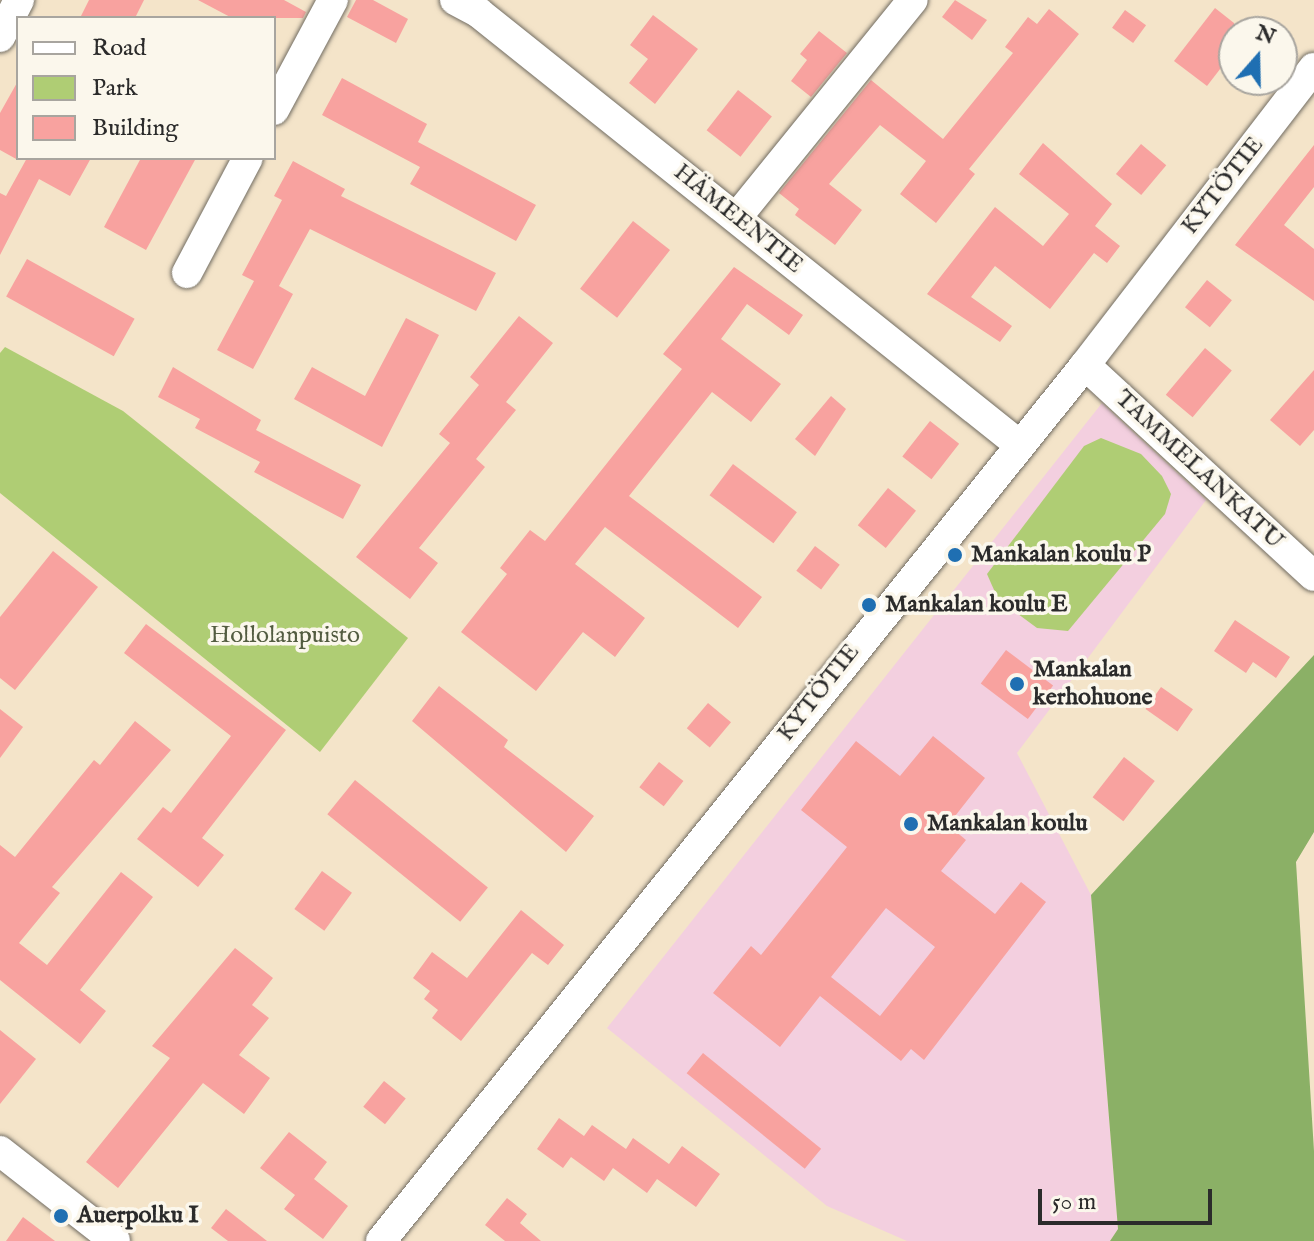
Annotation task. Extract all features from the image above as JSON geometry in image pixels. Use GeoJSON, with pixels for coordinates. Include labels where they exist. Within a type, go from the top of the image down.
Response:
{"type":"FeatureCollection","features":[{"type":"Feature","properties":{"kind":"street"},"geometry":{"type":"LineString","coordinates":[[0,37],[19,0]]}},
{"type":"Feature","properties":{"kind":"street"},"geometry":{"type":"LineString","coordinates":[[276,106],[333,0]]}},
{"type":"Feature","properties":{"kind":"street","name":"HÄMEENTIE"},"geometry":{"type":"LineString","coordinates":[[455,0],[479,13],[1017,443]]}},
{"type":"Feature","properties":{"kind":"street"},"geometry":{"type":"LineString","coordinates":[[737,217],[913,0]]}},
{"type":"Feature","properties":{"kind":"street","name":"KYTÖTIE"},"geometry":{"type":"LineString","coordinates":[[381,1241],[1017,443],[1085,365],[1314,68]]}},
{"type":"Feature","properties":{"kind":"street"},"geometry":{"type":"LineString","coordinates":[[187,273],[247,160]]}},
{"type":"Feature","properties":{"kind":"street","name":"TAMMELANKATU"},"geometry":{"type":"LineString","coordinates":[[1085,365],[1314,576]]}},
{"type":"Feature","properties":{"kind":"street"},"geometry":{"type":"LineString","coordinates":[[0,1151],[115,1241]]}},
{"type":"Feature","properties":{"kind":"shaded area","name":"Mankalan koulu"},"geometry":{"type":"Polygon","coordinates":[[[1102,403],[1206,500],[1017,753],[1091,895],[1118,1229],[1110,1241],[907,1241],[827,1206],[607,1028],[1102,403]]]}},
{"type":"Feature","properties":{"kind":"green space","name":"Hollolanpuisto"},"geometry":{"type":"Polygon","coordinates":[[[5,347],[123,411],[408,638],[320,752],[0,493],[0,353],[5,347]]]}},
{"type":"Feature","properties":{"kind":"green space"},"geometry":{"type":"Polygon","coordinates":[[[1101,438],[1141,454],[1162,476],[1171,494],[1165,514],[1068,631],[1037,628],[998,599],[987,574],[1084,446],[1101,438]]]}},
{"type":"Feature","properties":{"kind":"green space"},"geometry":{"type":"Polygon","coordinates":[[[1314,655],[1314,832],[1296,862],[1314,1151],[1314,1241],[1110,1241],[1118,1229],[1091,895],[1314,655]]]}},
{"type":"Feature","properties":{"kind":"building"},"geometry":{"type":"Polygon","coordinates":[[[89,0],[144,0],[136,16],[81,16],[89,0]]]}},
{"type":"Feature","properties":{"kind":"building"},"geometry":{"type":"Polygon","coordinates":[[[198,0],[284,0],[306,12],[303,18],[228,16],[198,0]]]}},
{"type":"Feature","properties":{"kind":"building"},"geometry":{"type":"Polygon","coordinates":[[[356,0],[373,0],[408,19],[396,43],[347,17],[356,0]]]}},
{"type":"Feature","properties":{"kind":"building"},"geometry":{"type":"Polygon","coordinates":[[[955,0],[987,20],[972,40],[942,17],[955,0]]]}},
{"type":"Feature","properties":{"kind":"building"},"geometry":{"type":"Polygon","coordinates":[[[1215,8],[1225,16],[1218,16],[1218,72],[1207,86],[1174,61],[1215,8]]]}},
{"type":"Feature","properties":{"kind":"building"},"geometry":{"type":"Polygon","coordinates":[[[1049,9],[1079,34],[969,169],[975,174],[936,223],[900,194],[926,161],[880,125],[829,184],[862,210],[835,245],[795,215],[799,209],[779,193],[871,80],[943,139],[1013,53],[1005,47],[1028,17],[1037,24],[1049,9]]]}},
{"type":"Feature","properties":{"kind":"building"},"geometry":{"type":"Polygon","coordinates":[[[1125,10],[1146,25],[1133,43],[1112,28],[1125,10]]]}},
{"type":"Feature","properties":{"kind":"building"},"geometry":{"type":"Polygon","coordinates":[[[653,15],[698,49],[655,104],[629,83],[648,59],[630,45],[653,15]]]}},
{"type":"Feature","properties":{"kind":"building"},"geometry":{"type":"Polygon","coordinates":[[[819,31],[847,53],[811,97],[791,81],[807,60],[800,54],[819,31]]]}},
{"type":"Feature","properties":{"kind":"building"},"geometry":{"type":"Polygon","coordinates":[[[342,78],[427,124],[418,142],[536,205],[516,241],[410,184],[420,167],[322,115],[342,78]]]}},
{"type":"Feature","properties":{"kind":"building"},"geometry":{"type":"Polygon","coordinates":[[[16,85],[16,159],[0,150],[0,113],[16,85]]]}},
{"type":"Feature","properties":{"kind":"building"},"geometry":{"type":"Polygon","coordinates":[[[738,90],[772,116],[740,157],[707,130],[738,90]]]}},
{"type":"Feature","properties":{"kind":"building"},"geometry":{"type":"Polygon","coordinates":[[[1043,143],[1112,204],[1095,226],[1120,246],[1107,263],[1094,253],[1050,309],[995,266],[971,297],[1012,326],[1000,342],[927,294],[995,207],[1043,246],[1069,214],[1019,174],[1043,143]]]}},
{"type":"Feature","properties":{"kind":"building"},"geometry":{"type":"Polygon","coordinates":[[[1141,144],[1166,165],[1141,195],[1116,174],[1141,144]]]}},
{"type":"Feature","properties":{"kind":"building"},"geometry":{"type":"Polygon","coordinates":[[[1314,145],[1314,187],[1284,225],[1314,249],[1314,301],[1235,245],[1314,145]]]}},
{"type":"Feature","properties":{"kind":"building"},"geometry":{"type":"Polygon","coordinates":[[[26,160],[90,160],[70,196],[39,179],[0,255],[0,193],[6,196],[26,160]]]}},
{"type":"Feature","properties":{"kind":"building"},"geometry":{"type":"Polygon","coordinates":[[[140,160],[195,160],[146,250],[104,227],[140,160]]]}},
{"type":"Feature","properties":{"kind":"building"},"geometry":{"type":"Polygon","coordinates":[[[293,161],[345,189],[341,196],[496,273],[476,311],[310,229],[279,286],[293,294],[253,369],[217,350],[254,281],[242,275],[282,200],[274,196],[293,161]]]}},
{"type":"Feature","properties":{"kind":"building"},"geometry":{"type":"Polygon","coordinates":[[[633,221],[670,250],[617,318],[580,289],[633,221]]]}},
{"type":"Feature","properties":{"kind":"building"},"geometry":{"type":"Polygon","coordinates":[[[27,259],[135,319],[114,356],[6,297],[27,259]]]}},
{"type":"Feature","properties":{"kind":"building"},"geometry":{"type":"Polygon","coordinates":[[[734,267],[803,315],[789,335],[747,304],[721,339],[781,384],[751,422],[712,392],[629,496],[762,597],[738,628],[605,527],[575,564],[645,618],[615,657],[583,632],[536,691],[461,632],[507,574],[500,568],[530,530],[545,541],[682,369],[663,354],[734,267]]]}},
{"type":"Feature","properties":{"kind":"building"},"geometry":{"type":"Polygon","coordinates":[[[1207,280],[1232,300],[1210,327],[1185,307],[1207,280]]]}},
{"type":"Feature","properties":{"kind":"building"},"geometry":{"type":"Polygon","coordinates":[[[519,316],[553,343],[506,402],[516,410],[476,459],[485,467],[419,548],[438,563],[410,599],[356,557],[450,443],[439,434],[479,385],[470,377],[519,316]]]}},
{"type":"Feature","properties":{"kind":"building"},"geometry":{"type":"Polygon","coordinates":[[[406,318],[439,335],[382,447],[294,399],[312,367],[365,396],[406,318]]]}},
{"type":"Feature","properties":{"kind":"building"},"geometry":{"type":"Polygon","coordinates":[[[1205,348],[1232,370],[1193,417],[1166,395],[1205,348]]]}},
{"type":"Feature","properties":{"kind":"building"},"geometry":{"type":"Polygon","coordinates":[[[173,367],[261,420],[256,430],[361,485],[343,519],[254,472],[260,462],[195,428],[200,419],[158,397],[173,367]]]}},
{"type":"Feature","properties":{"kind":"building"},"geometry":{"type":"Polygon","coordinates":[[[1314,370],[1314,430],[1300,446],[1270,420],[1314,370]]]}},
{"type":"Feature","properties":{"kind":"building"},"geometry":{"type":"Polygon","coordinates":[[[831,396],[846,409],[815,456],[795,439],[831,396]]]}},
{"type":"Feature","properties":{"kind":"building"},"geometry":{"type":"Polygon","coordinates":[[[930,421],[959,444],[931,479],[902,456],[930,421]]]}},
{"type":"Feature","properties":{"kind":"building"},"geometry":{"type":"Polygon","coordinates":[[[733,464],[797,512],[773,543],[710,495],[733,464]]]}},
{"type":"Feature","properties":{"kind":"building"},"geometry":{"type":"Polygon","coordinates":[[[888,488],[916,511],[886,548],[858,525],[888,488]]]}},
{"type":"Feature","properties":{"kind":"building"},"geometry":{"type":"Polygon","coordinates":[[[815,546],[840,565],[821,589],[796,571],[815,546]]]}},
{"type":"Feature","properties":{"kind":"building"},"geometry":{"type":"Polygon","coordinates":[[[53,551],[98,587],[15,690],[0,678],[0,617],[53,551]]]}},
{"type":"Feature","properties":{"kind":"building"},"geometry":{"type":"Polygon","coordinates":[[[1235,620],[1290,657],[1276,678],[1253,662],[1246,673],[1214,651],[1235,620]]]}},
{"type":"Feature","properties":{"kind":"building"},"geometry":{"type":"Polygon","coordinates":[[[146,624],[286,730],[202,838],[224,855],[198,887],[137,839],[163,807],[171,813],[231,736],[124,653],[146,624]]]}},
{"type":"Feature","properties":{"kind":"building","name":"Mankalan kerhohuone"},"geometry":{"type":"Polygon","coordinates":[[[1006,650],[1053,686],[1028,719],[981,684],[1006,650]]]}},
{"type":"Feature","properties":{"kind":"building"},"geometry":{"type":"Polygon","coordinates":[[[439,686],[508,740],[504,747],[594,816],[566,852],[412,721],[439,686]]]}},
{"type":"Feature","properties":{"kind":"building"},"geometry":{"type":"Polygon","coordinates":[[[1161,687],[1193,709],[1177,731],[1146,709],[1161,687]]]}},
{"type":"Feature","properties":{"kind":"building"},"geometry":{"type":"Polygon","coordinates":[[[708,703],[731,722],[710,748],[687,728],[708,703]]]}},
{"type":"Feature","properties":{"kind":"building"},"geometry":{"type":"Polygon","coordinates":[[[0,709],[23,727],[0,758],[0,709]]]}},
{"type":"Feature","properties":{"kind":"building"},"geometry":{"type":"Polygon","coordinates":[[[135,721],[171,750],[52,887],[60,893],[19,943],[47,965],[121,872],[153,897],[80,990],[106,1011],[80,1044],[0,980],[0,845],[15,857],[94,760],[100,765],[135,721]]]}},
{"type":"Feature","properties":{"kind":"building"},"geometry":{"type":"Polygon","coordinates":[[[933,736],[985,778],[948,825],[966,840],[941,871],[995,914],[1021,882],[1046,902],[924,1060],[911,1049],[901,1061],[820,996],[780,1047],[713,993],[751,946],[761,955],[847,847],[801,810],[856,741],[900,776],[933,736]],[[886,908],[831,977],[880,1016],[935,947],[886,908]]]}},
{"type":"Feature","properties":{"kind":"building"},"geometry":{"type":"Polygon","coordinates":[[[1124,757],[1155,781],[1123,821],[1093,797],[1124,757]]]}},
{"type":"Feature","properties":{"kind":"building"},"geometry":{"type":"Polygon","coordinates":[[[659,762],[683,781],[664,806],[639,787],[659,762]]]}},
{"type":"Feature","properties":{"kind":"building"},"geometry":{"type":"Polygon","coordinates":[[[355,780],[488,888],[460,922],[327,814],[355,780]]]}},
{"type":"Feature","properties":{"kind":"building"},"geometry":{"type":"Polygon","coordinates":[[[322,871],[352,893],[324,931],[294,909],[322,871]]]}},
{"type":"Feature","properties":{"kind":"building"},"geometry":{"type":"Polygon","coordinates":[[[521,910],[564,945],[548,965],[532,953],[461,1041],[432,1018],[438,1010],[424,999],[430,991],[413,978],[432,952],[467,978],[521,910]]]}},
{"type":"Feature","properties":{"kind":"building"},"geometry":{"type":"Polygon","coordinates":[[[235,948],[273,978],[252,1005],[269,1018],[239,1055],[270,1078],[244,1114],[203,1083],[118,1188],[86,1162],[170,1058],[152,1046],[235,948]]]}},
{"type":"Feature","properties":{"kind":"building"},"geometry":{"type":"Polygon","coordinates":[[[0,1030],[36,1059],[0,1104],[0,1030]]]}},
{"type":"Feature","properties":{"kind":"building"},"geometry":{"type":"Polygon","coordinates":[[[703,1053],[821,1149],[805,1169],[687,1073],[703,1053]]]}},
{"type":"Feature","properties":{"kind":"building"},"geometry":{"type":"Polygon","coordinates":[[[384,1081],[406,1099],[385,1124],[363,1107],[384,1081]]]}},
{"type":"Feature","properties":{"kind":"building"},"geometry":{"type":"Polygon","coordinates":[[[559,1118],[584,1136],[592,1125],[626,1149],[633,1138],[669,1164],[682,1146],[720,1174],[696,1207],[657,1179],[647,1193],[613,1168],[604,1181],[571,1157],[563,1168],[537,1149],[559,1118]]]}},
{"type":"Feature","properties":{"kind":"building"},"geometry":{"type":"Polygon","coordinates":[[[289,1132],[327,1162],[314,1179],[348,1206],[323,1239],[284,1209],[295,1195],[260,1168],[289,1132]]]}},
{"type":"Feature","properties":{"kind":"building"},"geometry":{"type":"Polygon","coordinates":[[[507,1198],[527,1214],[520,1223],[541,1241],[505,1241],[485,1225],[507,1198]]]}},
{"type":"Feature","properties":{"kind":"building"},"geometry":{"type":"Polygon","coordinates":[[[226,1209],[267,1241],[228,1241],[211,1228],[226,1209]]]}},
{"type":"Feature","properties":{"kind":"building"},"geometry":{"type":"Polygon","coordinates":[[[23,1217],[55,1241],[6,1241],[23,1217]]]}},
{"type":"Feature","properties":{"kind":"place","name":"Mankalan koulu P"},"geometry":{"type":"Point","coordinates":[955,555]}},
{"type":"Feature","properties":{"kind":"place","name":"Mankalan koulu E"},"geometry":{"type":"Point","coordinates":[869,605]}},
{"type":"Feature","properties":{"kind":"place","name":"Mankalan kerhohuone"},"geometry":{"type":"Point","coordinates":[1017,684]}},
{"type":"Feature","properties":{"kind":"place","name":"Mankalan koulu"},"geometry":{"type":"Point","coordinates":[911,824]}},
{"type":"Feature","properties":{"kind":"place","name":"Auerpolku I"},"geometry":{"type":"Point","coordinates":[61,1216]}}]}
